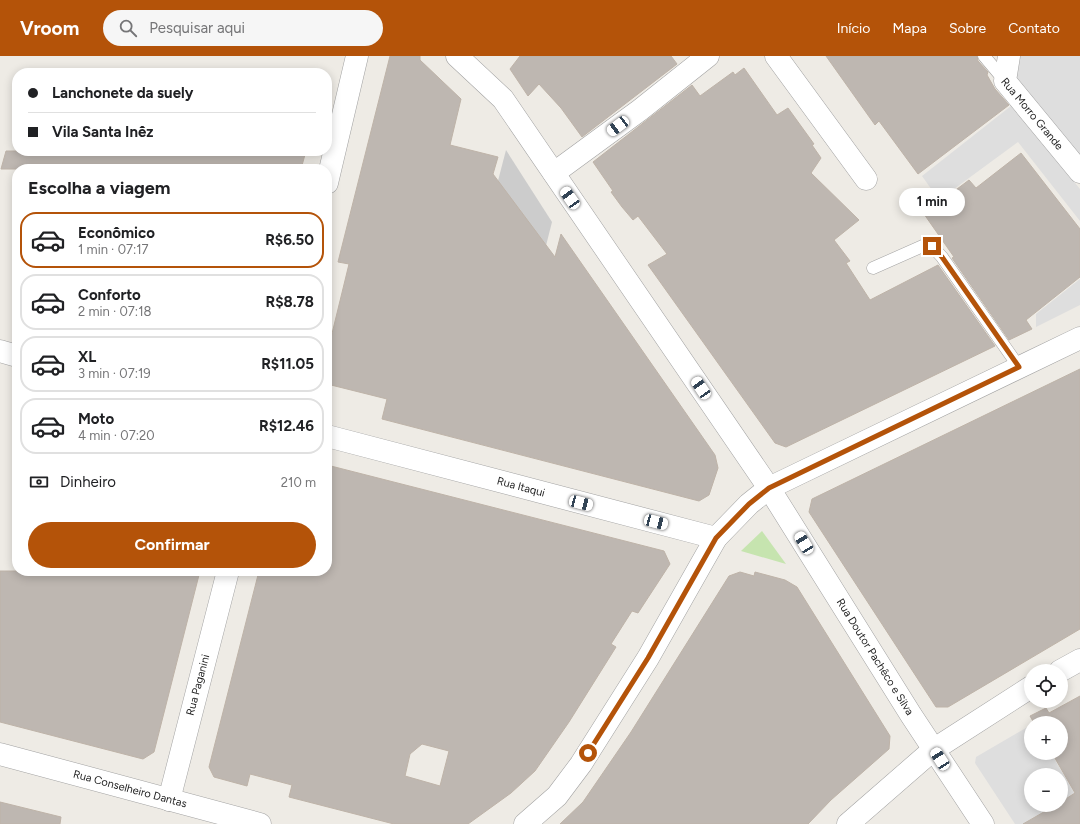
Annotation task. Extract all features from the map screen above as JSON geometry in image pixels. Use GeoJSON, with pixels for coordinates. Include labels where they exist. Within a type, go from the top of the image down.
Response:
{"type":"FeatureCollection","features":[{"type":"Feature","properties":{"kind":"street"},"geometry":{"type":"LineString","coordinates":[[331,164],[357,56]]}},
{"type":"Feature","properties":{"kind":"street","name":"Rua Doutor Pachêco e Silva"},"geometry":{"type":"LineString","coordinates":[[457,56],[503,99],[554,173],[769,488],[933,750],[983,824]]}},
{"type":"Feature","properties":{"kind":"street"},"geometry":{"type":"LineString","coordinates":[[554,173],[640,110],[708,56]]}},
{"type":"Feature","properties":{"kind":"street"},"geometry":{"type":"LineString","coordinates":[[776,56],[866,179]]}},
{"type":"Feature","properties":{"kind":"street"},"geometry":{"type":"LineString","coordinates":[[1005,81],[1009,56]]}},
{"type":"Feature","properties":{"kind":"street","name":"Rua Morro Grande"},"geometry":{"type":"LineString","coordinates":[[1005,81],[1080,172]]}},
{"type":"Feature","properties":{"kind":"street"},"geometry":{"type":"LineString","coordinates":[[525,824],[557,796],[581,764],[648,658],[716,538],[749,504],[769,488],[1080,338]]}},
{"type":"Feature","properties":{"kind":"street"},"geometry":{"type":"LineString","coordinates":[[0,351],[12,355]]}},
{"type":"Feature","properties":{"kind":"street","name":"Rua Itaqui"},"geometry":{"type":"LineString","coordinates":[[332,437],[716,538]]}},
{"type":"Feature","properties":{"kind":"street","name":"Rua Paganini"},"geometry":{"type":"LineString","coordinates":[[169,800],[227,576]]}},
{"type":"Feature","properties":{"kind":"street"},"geometry":{"type":"LineString","coordinates":[[1068,667],[1080,660]]}},
{"type":"Feature","properties":{"kind":"street"},"geometry":{"type":"LineString","coordinates":[[848,824],[933,750],[1024,692]]}},
{"type":"Feature","properties":{"kind":"street","name":"Rua Conselheiro Dantas"},"geometry":{"type":"LineString","coordinates":[[0,754],[260,824]]}},
{"type":"Feature","properties":{"kind":"lane","name":"Rua Morro Grande"},"geometry":{"type":"LineString","coordinates":[[984,56],[1005,81]]}},
{"type":"Feature","properties":{"kind":"lane"},"geometry":{"type":"LineString","coordinates":[[873,268],[925,245],[932,246],[942,257],[1019,367]]}},
{"type":"Feature","properties":{"kind":"shaded area"},"geometry":{"type":"Polygon","coordinates":[[[1017,56],[1080,56],[1080,160],[1012,81],[1017,56]]]}},
{"type":"Feature","properties":{"kind":"shaded area"},"geometry":{"type":"Polygon","coordinates":[[[1011,106],[1080,189],[1080,221],[1018,142],[939,200],[922,176],[1011,106]]]}},
{"type":"Feature","properties":{"kind":"shaded area"},"geometry":{"type":"Polygon","coordinates":[[[506,150],[552,222],[520,348],[459,331],[506,150]]]}},
{"type":"Feature","properties":{"kind":"shaded area"},"geometry":{"type":"Polygon","coordinates":[[[1080,279],[1080,305],[1036,327],[1036,314],[1080,279]]]}},
{"type":"Feature","properties":{"kind":"shaded area"},"geometry":{"type":"Polygon","coordinates":[[[1024,729],[1024,760],[1055,760],[1060,768],[1024,768],[1024,812],[1044,812],[1024,824],[1015,824],[975,763],[976,757],[1024,729]]]}},
{"type":"Feature","properties":{"kind":"shaded area"},"geometry":{"type":"Polygon","coordinates":[[[1068,782],[1075,794],[1068,798],[1068,782]]]}},
{"type":"Feature","properties":{"kind":"green space"},"geometry":{"type":"Polygon","coordinates":[[[762,531],[786,564],[741,551],[762,531]]]}},
{"type":"Feature","properties":{"kind":"building"},"geometry":{"type":"Polygon","coordinates":[[[390,56],[420,56],[420,60],[461,99],[450,145],[498,157],[493,174],[555,257],[561,234],[715,455],[718,468],[709,495],[699,501],[382,419],[387,399],[332,385],[332,334],[349,264],[338,262],[390,56]]]}},
{"type":"Feature","properties":{"kind":"building"},"geometry":{"type":"Polygon","coordinates":[[[520,56],[671,56],[677,64],[582,137],[561,108],[539,84],[528,96],[510,69],[520,56]]]}},
{"type":"Feature","properties":{"kind":"building"},"geometry":{"type":"Polygon","coordinates":[[[826,56],[977,56],[978,61],[988,72],[987,75],[995,89],[1009,105],[918,174],[879,121],[875,125],[826,56]]]}},
{"type":"Feature","properties":{"kind":"building"},"geometry":{"type":"Polygon","coordinates":[[[744,68],[777,115],[788,108],[814,144],[812,145],[821,158],[811,173],[859,220],[834,240],[850,261],[846,263],[870,300],[938,265],[995,346],[786,447],[775,443],[648,265],[667,254],[638,216],[633,220],[622,207],[593,162],[692,85],[700,96],[733,72],[735,75],[744,68]]]}},
{"type":"Feature","properties":{"kind":"building"},"geometry":{"type":"Polygon","coordinates":[[[6,151],[12,151],[12,156],[305,156],[302,164],[12,164],[12,169],[1,169],[6,151]]]}},
{"type":"Feature","properties":{"kind":"building"},"geometry":{"type":"Polygon","coordinates":[[[1021,153],[1080,229],[1080,277],[1026,320],[1032,329],[1009,340],[952,258],[954,257],[924,214],[969,180],[976,188],[1021,153]]]}},
{"type":"Feature","properties":{"kind":"building"},"geometry":{"type":"Polygon","coordinates":[[[1080,369],[1080,629],[948,707],[936,707],[809,512],[812,499],[1080,369]]]}},
{"type":"Feature","properties":{"kind":"building"},"geometry":{"type":"Polygon","coordinates":[[[332,466],[664,551],[670,564],[638,613],[632,611],[611,644],[616,647],[569,722],[535,771],[511,793],[468,824],[394,824],[289,797],[292,785],[250,774],[247,786],[214,777],[209,767],[258,576],[332,576],[332,466]],[[422,744],[410,754],[405,776],[440,786],[449,751],[422,744]]]}},
{"type":"Feature","properties":{"kind":"building"},"geometry":{"type":"Polygon","coordinates":[[[0,571],[12,571],[12,576],[199,576],[154,752],[143,759],[0,722],[0,571]]]}},
{"type":"Feature","properties":{"kind":"building"},"geometry":{"type":"Polygon","coordinates":[[[740,572],[754,576],[755,572],[785,580],[797,587],[890,736],[889,749],[831,800],[808,824],[560,824],[583,802],[631,732],[729,576],[740,572]]]}},
{"type":"Feature","properties":{"kind":"building"},"geometry":{"type":"Polygon","coordinates":[[[1080,696],[1080,824],[1023,824],[1044,812],[1068,812],[1068,798],[1075,793],[1068,781],[1068,768],[1061,768],[1056,760],[1068,760],[1068,716],[1030,716],[1046,708],[1049,713],[1058,708],[1068,708],[1068,703],[1080,696]]]}},
{"type":"Feature","properties":{"kind":"building"},"geometry":{"type":"Polygon","coordinates":[[[0,802],[61,817],[60,824],[0,824],[0,802]]]}},
{"type":"Feature","properties":{"kind":"route"},"geometry":{"type":"LineString","coordinates":[[588,753],[648,658],[716,538],[749,504],[769,488],[1019,367],[942,257],[932,246]]}}]}
